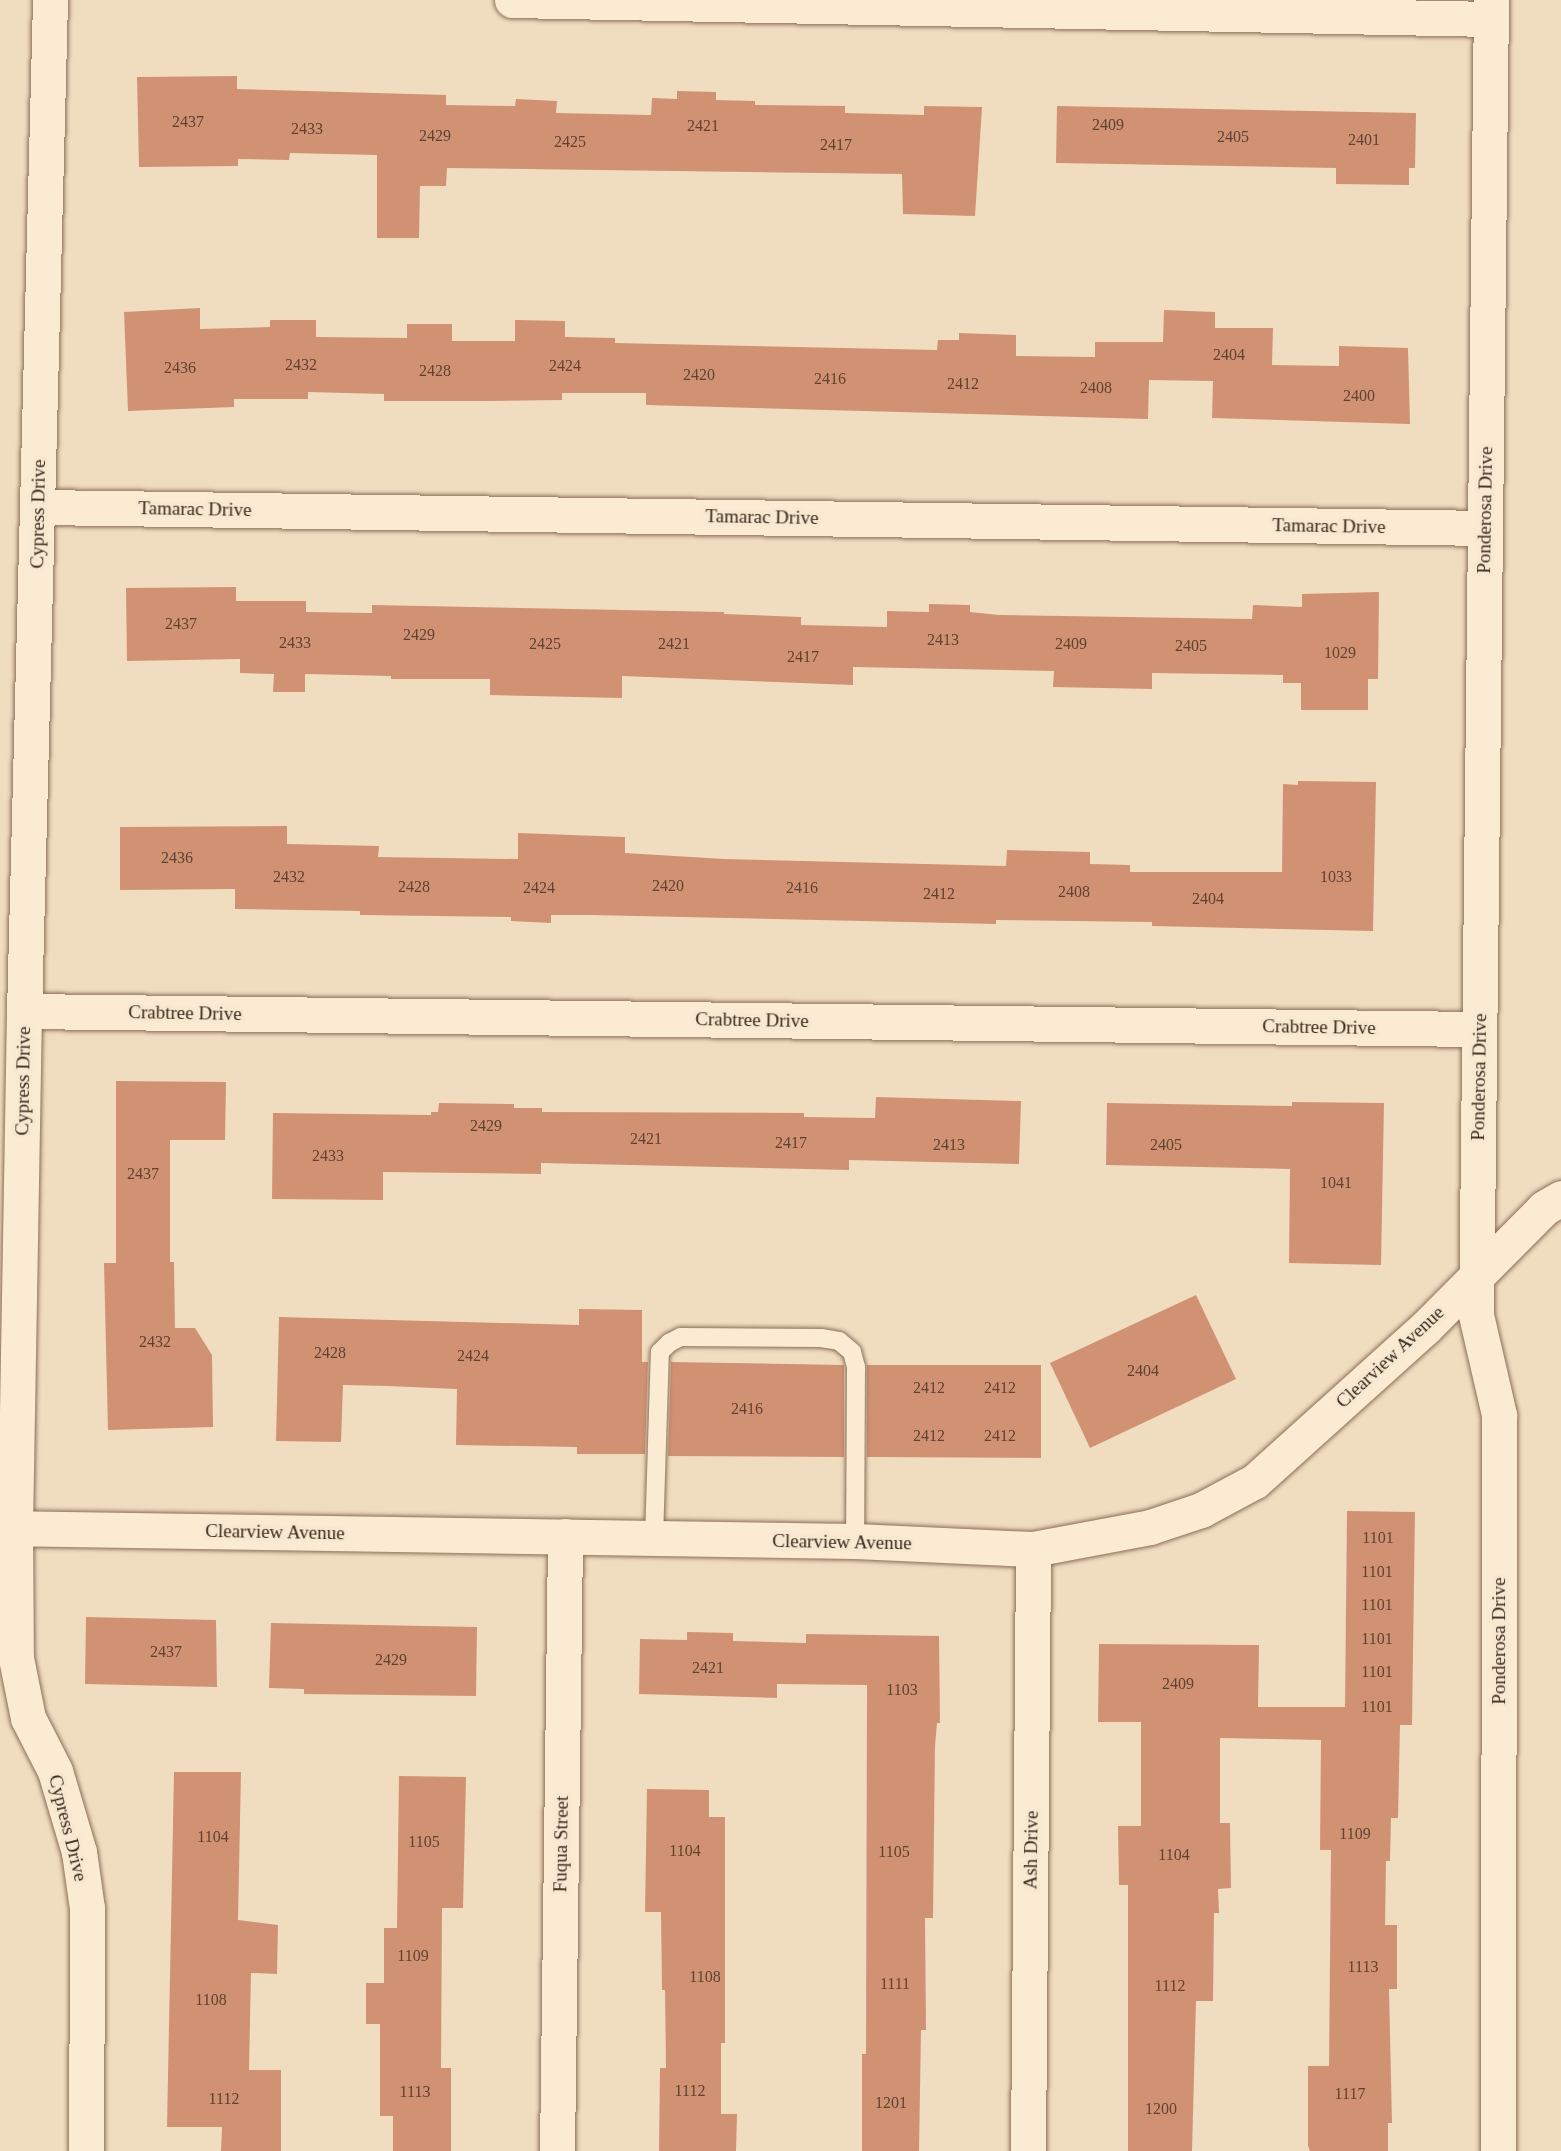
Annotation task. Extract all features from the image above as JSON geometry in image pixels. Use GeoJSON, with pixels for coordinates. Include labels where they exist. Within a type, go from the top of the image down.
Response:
{"type":"FeatureCollection","features":[{"type":"Feature","properties":{"kind":"street","name":"Cypress Drive"},"geometry":{"type":"LineString","coordinates":[[50,0],[39,507],[8,1528],[18,1670],[28,1718],[55,1771],[79,1852],[87,1908],[86,2151]]}},
{"type":"Feature","properties":{"kind":"street"},"geometry":{"type":"LineString","coordinates":[[512,0],[1491,10]]}},
{"type":"Feature","properties":{"kind":"street","name":"Ponderosa Drive"},"geometry":{"type":"LineString","coordinates":[[1491,10],[1476,1315],[1499,1415],[1498,2151]]}},
{"type":"Feature","properties":{"kind":"street","name":"Tamarac Drive"},"geometry":{"type":"LineString","coordinates":[[39,507],[1485,528]]}},
{"type":"Feature","properties":{"kind":"street","name":"Crabtree Drive"},"geometry":{"type":"LineString","coordinates":[[24,1011],[1479,1029]]}},
{"type":"Feature","properties":{"kind":"street","name":"Clearview Avenue"},"geometry":{"type":"LineString","coordinates":[[8,1528],[855,1541],[1034,1549],[1150,1527],[1201,1510],[1255,1481],[1425,1328],[1544,1208],[1561,1198]]}},
{"type":"Feature","properties":{"kind":"street","name":"Fuqua Street"},"geometry":{"type":"LineString","coordinates":[[557,2151],[565,1536]]}},
{"type":"Feature","properties":{"kind":"street","name":"Ash Drive"},"geometry":{"type":"LineString","coordinates":[[1028,2151],[1034,1549]]}},
{"type":"Feature","properties":{"kind":"lane"},"geometry":{"type":"LineString","coordinates":[[654,1539],[660,1352],[681,1337],[807,1338],[839,1341],[852,1352],[854,1359],[857,1410],[855,1541]]}},
{"type":"Feature","properties":{"kind":"building"},"geometry":{"type":"Polygon","coordinates":[[[237,76],[237,89],[446,95],[446,105],[515,106],[516,99],[557,101],[556,113],[651,115],[652,98],[677,99],[677,91],[716,92],[716,100],[755,101],[755,105],[845,106],[845,113],[924,115],[924,106],[982,107],[975,216],[903,214],[902,174],[447,168],[446,186],[420,186],[419,238],[377,238],[377,155],[290,153],[289,160],[238,159],[238,166],[139,167],[137,77],[237,76]]]}},
{"type":"Feature","properties":{"kind":"building"},"geometry":{"type":"Polygon","coordinates":[[[1057,106],[1416,113],[1415,168],[1409,168],[1409,185],[1336,184],[1336,168],[1056,163],[1057,106]]]}},
{"type":"Feature","properties":{"kind":"building"},"geometry":{"type":"Polygon","coordinates":[[[200,308],[200,329],[270,327],[270,320],[316,320],[316,337],[407,338],[407,324],[452,324],[452,341],[515,341],[515,320],[565,321],[565,337],[615,338],[615,343],[937,350],[938,340],[959,340],[959,333],[1016,335],[1016,356],[1095,357],[1095,342],[1163,342],[1164,310],[1215,312],[1215,328],[1273,328],[1272,365],[1339,366],[1339,346],[1408,348],[1410,424],[1212,418],[1213,381],[1149,380],[1148,419],[646,405],[646,393],[562,393],[562,400],[384,401],[384,394],[308,392],[308,399],[234,399],[234,407],[128,411],[124,312],[200,308]]]}},
{"type":"Feature","properties":{"kind":"building"},"geometry":{"type":"Polygon","coordinates":[[[236,587],[236,601],[306,601],[306,612],[372,613],[372,605],[724,612],[801,617],[801,625],[887,627],[887,611],[929,612],[929,604],[970,605],[970,612],[999,615],[1252,619],[1253,605],[1302,607],[1302,594],[1379,592],[1378,679],[1368,679],[1368,710],[1301,710],[1301,683],[1283,683],[1283,675],[1152,673],[1152,689],[1053,687],[1054,671],[853,667],[853,685],[622,676],[622,698],[490,695],[490,679],[391,679],[391,676],[305,674],[305,692],[273,692],[274,674],[240,673],[240,659],[127,661],[126,588],[236,587]]]}},
{"type":"Feature","properties":{"kind":"building"},"geometry":{"type":"Polygon","coordinates":[[[1298,781],[1376,782],[1373,931],[1152,926],[1152,922],[996,920],[996,924],[590,915],[551,915],[551,923],[511,921],[511,917],[360,915],[360,911],[235,909],[235,889],[120,890],[120,827],[287,826],[287,844],[379,846],[378,857],[518,859],[518,833],[625,837],[625,853],[724,859],[1006,866],[1007,850],[1090,852],[1090,864],[1130,865],[1130,872],[1282,872],[1283,784],[1298,785],[1298,781]]]}},
{"type":"Feature","properties":{"kind":"building"},"geometry":{"type":"Polygon","coordinates":[[[116,1081],[226,1082],[225,1140],[170,1140],[170,1262],[174,1262],[175,1328],[195,1328],[212,1355],[213,1427],[108,1430],[104,1263],[116,1263],[116,1081]]]}},
{"type":"Feature","properties":{"kind":"building"},"geometry":{"type":"Polygon","coordinates":[[[876,1097],[1021,1101],[1019,1164],[849,1160],[849,1170],[541,1163],[541,1174],[383,1172],[383,1200],[272,1199],[273,1113],[431,1115],[431,1112],[438,1112],[439,1103],[514,1104],[514,1108],[542,1108],[542,1112],[804,1113],[804,1117],[875,1118],[876,1097]]]}},
{"type":"Feature","properties":{"kind":"building"},"geometry":{"type":"Polygon","coordinates":[[[1292,1102],[1384,1103],[1381,1265],[1289,1263],[1290,1169],[1106,1165],[1107,1103],[1292,1106],[1292,1102]]]}},
{"type":"Feature","properties":{"kind":"building"},"geometry":{"type":"Polygon","coordinates":[[[1196,1295],[1236,1379],[1090,1448],[1050,1363],[1196,1295]]]}},
{"type":"Feature","properties":{"kind":"building"},"geometry":{"type":"Polygon","coordinates":[[[579,1309],[642,1310],[642,1362],[648,1362],[645,1454],[577,1454],[577,1447],[456,1445],[457,1389],[388,1386],[343,1385],[341,1442],[276,1441],[279,1317],[579,1325],[579,1309]]]}},
{"type":"Feature","properties":{"kind":"building"},"geometry":{"type":"Polygon","coordinates":[[[671,1362],[844,1365],[844,1457],[668,1456],[671,1362]]]}},
{"type":"Feature","properties":{"kind":"building"},"geometry":{"type":"Polygon","coordinates":[[[867,1365],[1041,1365],[1041,1458],[867,1457],[867,1365]]]}},
{"type":"Feature","properties":{"kind":"building"},"geometry":{"type":"Polygon","coordinates":[[[1347,1511],[1415,1512],[1412,1725],[1400,1725],[1398,1818],[1391,1818],[1390,1861],[1386,1861],[1385,1925],[1397,1925],[1397,1989],[1389,1989],[1392,2123],[1388,2123],[1388,2151],[1310,2151],[1308,2146],[1308,2066],[1329,2066],[1331,1850],[1320,1850],[1321,1740],[1220,1738],[1220,1823],[1230,1823],[1231,1888],[1218,1889],[1219,1913],[1214,1913],[1213,2001],[1196,2001],[1192,2151],[1128,2151],[1128,1885],[1119,1885],[1118,1826],[1141,1826],[1141,1722],[1098,1722],[1099,1644],[1259,1645],[1258,1707],[1345,1707],[1347,1511]]]}},
{"type":"Feature","properties":{"kind":"building"},"geometry":{"type":"Polygon","coordinates":[[[86,1617],[216,1620],[217,1687],[85,1684],[86,1617]]]}},
{"type":"Feature","properties":{"kind":"building"},"geometry":{"type":"Polygon","coordinates":[[[271,1623],[477,1627],[476,1696],[304,1694],[304,1689],[269,1688],[271,1623]]]}},
{"type":"Feature","properties":{"kind":"building"},"geometry":{"type":"Polygon","coordinates":[[[687,1632],[733,1633],[733,1641],[806,1643],[806,1634],[939,1636],[940,1723],[937,1723],[935,1746],[933,1918],[925,1918],[926,2030],[921,2030],[919,2151],[862,2151],[862,2054],[866,2054],[867,1685],[777,1684],[777,1698],[639,1694],[640,1639],[687,1640],[687,1632]]]}},
{"type":"Feature","properties":{"kind":"building"},"geometry":{"type":"Polygon","coordinates":[[[174,1772],[241,1772],[238,1920],[278,1925],[277,1974],[251,1973],[249,2070],[281,2070],[281,2151],[221,2151],[222,2127],[167,2127],[174,1772]]]}},
{"type":"Feature","properties":{"kind":"building"},"geometry":{"type":"Polygon","coordinates":[[[399,1776],[466,1777],[463,1908],[442,1908],[441,2068],[451,2068],[451,2151],[393,2151],[393,2116],[380,2116],[380,2024],[366,2024],[366,1983],[384,1983],[384,1928],[397,1928],[399,1776]]]}},
{"type":"Feature","properties":{"kind":"building"},"geometry":{"type":"Polygon","coordinates":[[[647,1789],[709,1790],[709,1817],[725,1817],[725,2043],[721,2043],[721,2114],[737,2114],[736,2151],[659,2151],[660,2068],[666,2068],[665,1990],[662,1990],[661,1912],[645,1912],[647,1789]]]}}]}
